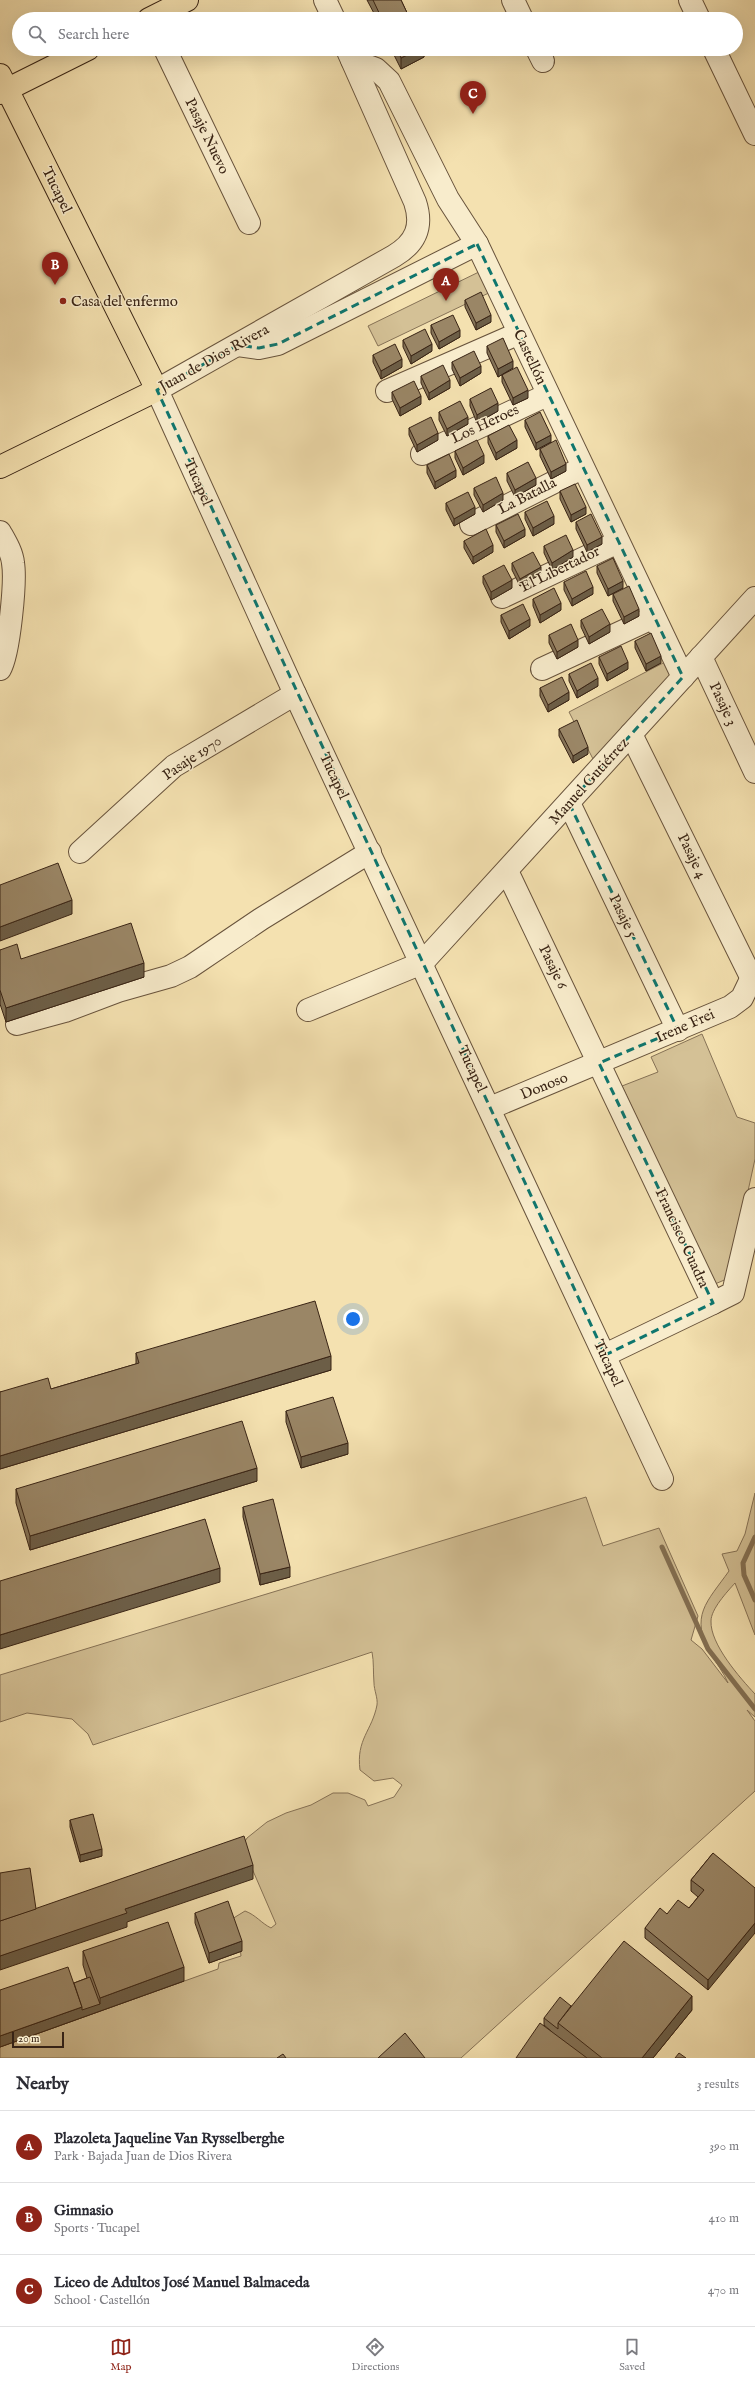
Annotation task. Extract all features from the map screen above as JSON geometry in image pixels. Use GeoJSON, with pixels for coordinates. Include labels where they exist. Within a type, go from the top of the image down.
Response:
{"type":"FeatureCollection","features":[{"type":"Feature","properties":{"kind":"main road"},"geometry":{"type":"LineString","coordinates":[[164,12],[187,0]]}},
{"type":"Feature","properties":{"kind":"main road"},"geometry":{"type":"LineString","coordinates":[[2,86],[72,56]]}},
{"type":"Feature","properties":{"kind":"main road","name":"Tucapel"},"geometry":{"type":"LineString","coordinates":[[2,86],[157,390]]}},
{"type":"Feature","properties":{"kind":"main road","name":"Juan de Dios Rivera"},"geometry":{"type":"LineString","coordinates":[[0,467],[157,390]]}},
{"type":"Feature","properties":{"kind":"street"},"geometry":{"type":"LineString","coordinates":[[325,0],[331,12]]}},
{"type":"Feature","properties":{"kind":"street"},"geometry":{"type":"LineString","coordinates":[[513,0],[519,12]]}},
{"type":"Feature","properties":{"kind":"street"},"geometry":{"type":"LineString","coordinates":[[690,0],[696,12]]}},
{"type":"Feature","properties":{"kind":"street","name":"Pasaje Nuevo"},"geometry":{"type":"LineString","coordinates":[[167,56],[249,223]]}},
{"type":"Feature","properties":{"kind":"street","name":"Castellón"},"geometry":{"type":"LineString","coordinates":[[350,56],[415,202],[419,219],[417,233]]}},
{"type":"Feature","properties":{"kind":"street","name":"Castellón"},"geometry":{"type":"LineString","coordinates":[[353,56],[376,69],[389,81],[448,199],[476,244],[683,677]]}},
{"type":"Feature","properties":{"kind":"street"},"geometry":{"type":"LineString","coordinates":[[717,56],[755,134]]}},
{"type":"Feature","properties":{"kind":"street","name":"Juan de Dios Rivera"},"geometry":{"type":"LineString","coordinates":[[157,390],[398,254],[409,245],[417,233]]}},
{"type":"Feature","properties":{"kind":"street"},"geometry":{"type":"LineString","coordinates":[[238,345],[259,348],[278,344],[476,244]]}},
{"type":"Feature","properties":{"kind":"street"},"geometry":{"type":"LineString","coordinates":[[387,391],[519,333]]}},
{"type":"Feature","properties":{"kind":"street","name":"Tucapel"},"geometry":{"type":"LineString","coordinates":[[157,390],[295,694],[490,1108],[662,1479]]}},
{"type":"Feature","properties":{"kind":"street","name":"Los Heroes"},"geometry":{"type":"LineString","coordinates":[[422,454],[548,395]]}},
{"type":"Feature","properties":{"kind":"street","name":"La Batalla"},"geometry":{"type":"LineString","coordinates":[[471,524],[582,468]]}},
{"type":"Feature","properties":{"kind":"street"},"geometry":{"type":"LineString","coordinates":[[0,532],[7,565],[6,652],[0,669]]}},
{"type":"Feature","properties":{"kind":"street","name":"El Libertador"},"geometry":{"type":"LineString","coordinates":[[502,597],[618,542]]}},
{"type":"Feature","properties":{"kind":"street","name":"Manuel Gutiérrez"},"geometry":{"type":"LineString","coordinates":[[422,963],[755,598]]}},
{"type":"Feature","properties":{"kind":"street"},"geometry":{"type":"LineString","coordinates":[[542,669],[654,617]]}},
{"type":"Feature","properties":{"kind":"street","name":"Pasaje 3"},"geometry":{"type":"LineString","coordinates":[[701,657],[755,772]]}},
{"type":"Feature","properties":{"kind":"street","name":"Pasaje 1970"},"geometry":{"type":"LineString","coordinates":[[80,852],[174,766],[295,694]]}},
{"type":"Feature","properties":{"kind":"street","name":"Pasaje 4"},"geometry":{"type":"LineString","coordinates":[[631,734],[754,976]]}},
{"type":"Feature","properties":{"kind":"street","name":"Pasaje 5"},"geometry":{"type":"LineString","coordinates":[[569,802],[678,1030]]}},
{"type":"Feature","properties":{"kind":"street"},"geometry":{"type":"LineString","coordinates":[[17,1024],[65,1011],[118,991],[178,973],[370,852]]}},
{"type":"Feature","properties":{"kind":"street","name":"Pasaje 6"},"geometry":{"type":"LineString","coordinates":[[507,871],[599,1063]]}},
{"type":"Feature","properties":{"kind":"street"},"geometry":{"type":"LineString","coordinates":[[308,1010],[422,963]]}},
{"type":"Feature","properties":{"kind":"street","name":"Irene Frei"},"geometry":{"type":"LineString","coordinates":[[599,1063],[678,1030],[738,1002],[747,990],[754,976]]}},
{"type":"Feature","properties":{"kind":"street","name":"Donoso"},"geometry":{"type":"LineString","coordinates":[[490,1108],[599,1063]]}},
{"type":"Feature","properties":{"kind":"street","name":"Francisco Cuadra"},"geometry":{"type":"LineString","coordinates":[[599,1063],[713,1303],[605,1356]]}},
{"type":"Feature","properties":{"kind":"street"},"geometry":{"type":"LineString","coordinates":[[713,1303],[733,1293],[755,1199]]}},
{"type":"Feature","properties":{"kind":"highlighted area"},"geometry":{"type":"Polygon","coordinates":[[[477,244],[683,677],[569,803],[678,1030],[599,1063],[713,1303],[605,1355],[157,390],[238,345],[259,348],[278,344],[477,244]]]}},
{"type":"Feature","properties":{"kind":"shaded area"},"geometry":{"type":"Polygon","coordinates":[[[485,269],[495,290],[378,346],[368,326],[485,269]]]}},
{"type":"Feature","properties":{"kind":"shaded area"},"geometry":{"type":"Polygon","coordinates":[[[665,662],[672,673],[593,759],[569,712],[665,662]]]}},
{"type":"Feature","properties":{"kind":"shaded area"},"geometry":{"type":"Polygon","coordinates":[[[702,1034],[737,1117],[755,1123],[755,1159],[729,1278],[715,1284],[622,1086],[658,1072],[651,1057],[702,1034]]]}},
{"type":"Feature","properties":{"kind":"shaded area"},"geometry":{"type":"Polygon","coordinates":[[[755,1493],[755,1635],[735,1583],[716,1606],[711,1621],[715,1640],[727,1660],[755,1694],[755,1717],[747,1710],[755,1721],[755,1791],[461,2058],[0,2058],[0,2047],[218,1969],[219,1963],[241,1956],[239,1939],[232,1919],[245,1911],[271,1928],[276,1924],[244,1850],[243,1845],[247,1838],[267,1822],[286,1813],[311,1805],[333,1793],[348,1793],[365,1800],[368,1806],[394,1797],[402,1785],[393,1778],[374,1781],[360,1770],[360,1750],[372,1722],[377,1705],[374,1686],[372,1652],[93,1745],[88,1734],[72,1719],[27,1713],[0,1722],[0,1675],[586,1497],[603,1546],[659,1528],[698,1616],[691,1640],[702,1649],[728,1683],[705,1641],[701,1629],[701,1619],[708,1601],[729,1571],[722,1554],[737,1551],[745,1534],[755,1493]]]}},
{"type":"Feature","properties":{"kind":"building"},"geometry":{"type":"Polygon","coordinates":[[[373,0],[401,0],[407,12],[379,12],[373,0]]]}},
{"type":"Feature","properties":{"kind":"building"},"geometry":{"type":"Polygon","coordinates":[[[481,292],[491,315],[476,323],[465,300],[481,292]]]}},
{"type":"Feature","properties":{"kind":"building"},"geometry":{"type":"Polygon","coordinates":[[[453,315],[460,330],[439,342],[431,325],[453,315]]]}},
{"type":"Feature","properties":{"kind":"building"},"geometry":{"type":"Polygon","coordinates":[[[425,329],[432,344],[411,356],[403,340],[425,329]]]}},
{"type":"Feature","properties":{"kind":"building"},"geometry":{"type":"Polygon","coordinates":[[[503,338],[513,361],[498,369],[487,346],[503,338]]]}},
{"type":"Feature","properties":{"kind":"building"},"geometry":{"type":"Polygon","coordinates":[[[395,344],[402,359],[381,371],[373,355],[395,344]]]}},
{"type":"Feature","properties":{"kind":"building"},"geometry":{"type":"Polygon","coordinates":[[[474,351],[481,366],[460,378],[452,362],[474,351]]]}},
{"type":"Feature","properties":{"kind":"building"},"geometry":{"type":"Polygon","coordinates":[[[443,365],[450,380],[429,393],[421,376],[443,365]]]}},
{"type":"Feature","properties":{"kind":"building"},"geometry":{"type":"Polygon","coordinates":[[[517,367],[528,390],[513,398],[502,375],[517,367]]]}},
{"type":"Feature","properties":{"kind":"building"},"geometry":{"type":"Polygon","coordinates":[[[414,381],[421,396],[400,408],[392,392],[414,381]]]}},
{"type":"Feature","properties":{"kind":"building"},"geometry":{"type":"Polygon","coordinates":[[[491,388],[498,403],[477,415],[470,399],[491,388]]]}},
{"type":"Feature","properties":{"kind":"building"},"geometry":{"type":"Polygon","coordinates":[[[460,401],[468,417],[447,429],[439,412],[460,401]]]}},
{"type":"Feature","properties":{"kind":"building"},"geometry":{"type":"Polygon","coordinates":[[[540,412],[551,435],[536,443],[525,420],[540,412]]]}},
{"type":"Feature","properties":{"kind":"building"},"geometry":{"type":"Polygon","coordinates":[[[431,417],[438,433],[417,445],[409,428],[431,417]]]}},
{"type":"Feature","properties":{"kind":"building"},"geometry":{"type":"Polygon","coordinates":[[[509,425],[517,440],[496,453],[488,436],[509,425]]]}},
{"type":"Feature","properties":{"kind":"building"},"geometry":{"type":"Polygon","coordinates":[[[477,440],[484,455],[463,468],[455,451],[477,440]]]}},
{"type":"Feature","properties":{"kind":"building"},"geometry":{"type":"Polygon","coordinates":[[[556,440],[566,464],[551,472],[540,449],[556,440]]]}},
{"type":"Feature","properties":{"kind":"building"},"geometry":{"type":"Polygon","coordinates":[[[449,454],[456,470],[435,482],[427,465],[449,454]]]}},
{"type":"Feature","properties":{"kind":"building"},"geometry":{"type":"Polygon","coordinates":[[[528,462],[536,478],[515,490],[507,473],[528,462]]]}},
{"type":"Feature","properties":{"kind":"building"},"geometry":{"type":"Polygon","coordinates":[[[496,477],[503,493],[483,505],[474,488],[496,477]]]}},
{"type":"Feature","properties":{"kind":"building"},"geometry":{"type":"Polygon","coordinates":[[[575,484],[586,507],[571,515],[560,491],[575,484]]]}},
{"type":"Feature","properties":{"kind":"building"},"geometry":{"type":"Polygon","coordinates":[[[468,492],[475,507],[454,519],[446,503],[468,492]]]}},
{"type":"Feature","properties":{"kind":"building"},"geometry":{"type":"Polygon","coordinates":[[[547,501],[554,516],[533,528],[525,512],[547,501]]]}},
{"type":"Feature","properties":{"kind":"building"},"geometry":{"type":"Polygon","coordinates":[[[518,514],[525,529],[504,541],[496,525],[518,514]]]}},
{"type":"Feature","properties":{"kind":"building"},"geometry":{"type":"Polygon","coordinates":[[[591,514],[602,537],[587,545],[576,522],[591,514]]]}},
{"type":"Feature","properties":{"kind":"building"},"geometry":{"type":"Polygon","coordinates":[[[486,529],[493,545],[473,557],[464,541],[486,529]]]}},
{"type":"Feature","properties":{"kind":"building"},"geometry":{"type":"Polygon","coordinates":[[[566,535],[573,550],[552,563],[544,546],[566,535]]]}},
{"type":"Feature","properties":{"kind":"building"},"geometry":{"type":"Polygon","coordinates":[[[533,552],[541,567],[520,579],[512,563],[533,552]]]}},
{"type":"Feature","properties":{"kind":"building"},"geometry":{"type":"Polygon","coordinates":[[[613,558],[623,581],[608,589],[597,566],[613,558]]]}},
{"type":"Feature","properties":{"kind":"building"},"geometry":{"type":"Polygon","coordinates":[[[504,565],[512,580],[491,592],[483,576],[504,565]]]}},
{"type":"Feature","properties":{"kind":"building"},"geometry":{"type":"Polygon","coordinates":[[[586,571],[593,587],[572,599],[564,582],[586,571]]]}},
{"type":"Feature","properties":{"kind":"building"},"geometry":{"type":"Polygon","coordinates":[[[629,586],[639,609],[624,617],[613,594],[629,586]]]}},
{"type":"Feature","properties":{"kind":"building"},"geometry":{"type":"Polygon","coordinates":[[[554,588],[561,603],[540,615],[533,599],[554,588]]]}},
{"type":"Feature","properties":{"kind":"building"},"geometry":{"type":"Polygon","coordinates":[[[523,604],[530,619],[509,631],[501,615],[523,604]]]}},
{"type":"Feature","properties":{"kind":"building"},"geometry":{"type":"Polygon","coordinates":[[[602,609],[610,624],[589,637],[581,620],[602,609]]]}},
{"type":"Feature","properties":{"kind":"building"},"geometry":{"type":"Polygon","coordinates":[[[571,624],[578,640],[557,652],[549,635],[571,624]]]}},
{"type":"Feature","properties":{"kind":"building"},"geometry":{"type":"Polygon","coordinates":[[[651,633],[661,656],[646,664],[635,641],[651,633]]]}},
{"type":"Feature","properties":{"kind":"building"},"geometry":{"type":"Polygon","coordinates":[[[621,646],[628,662],[607,674],[599,657],[621,646]]]}},
{"type":"Feature","properties":{"kind":"building"},"geometry":{"type":"Polygon","coordinates":[[[591,663],[598,678],[577,691],[569,674],[591,663]]]}},
{"type":"Feature","properties":{"kind":"building"},"geometry":{"type":"Polygon","coordinates":[[[562,677],[569,692],[548,705],[540,688],[562,677]]]}},
{"type":"Feature","properties":{"kind":"building"},"geometry":{"type":"Polygon","coordinates":[[[577,720],[588,747],[573,756],[559,729],[577,720]]]}},
{"type":"Feature","properties":{"kind":"building"},"geometry":{"type":"Polygon","coordinates":[[[58,863],[72,900],[0,927],[0,885],[58,863]]]}},
{"type":"Feature","properties":{"kind":"building"},"geometry":{"type":"Polygon","coordinates":[[[131,923],[144,963],[6,1008],[0,990],[0,950],[17,944],[21,959],[131,923]]]}},
{"type":"Feature","properties":{"kind":"building"},"geometry":{"type":"Polygon","coordinates":[[[315,1301],[331,1356],[0,1456],[0,1392],[48,1378],[51,1389],[139,1363],[136,1353],[315,1301]]]}},
{"type":"Feature","properties":{"kind":"building"},"geometry":{"type":"Polygon","coordinates":[[[333,1397],[348,1443],[301,1457],[286,1411],[333,1397]]]}},
{"type":"Feature","properties":{"kind":"building"},"geometry":{"type":"Polygon","coordinates":[[[242,1421],[257,1468],[30,1536],[16,1489],[242,1421]]]}},
{"type":"Feature","properties":{"kind":"building"},"geometry":{"type":"Polygon","coordinates":[[[273,1499],[290,1567],[260,1574],[243,1507],[273,1499]]]}},
{"type":"Feature","properties":{"kind":"building"},"geometry":{"type":"Polygon","coordinates":[[[205,1519],[220,1568],[0,1635],[0,1581],[205,1519]]]}},
{"type":"Feature","properties":{"kind":"building"},"geometry":{"type":"Polygon","coordinates":[[[93,1814],[102,1849],[80,1855],[70,1820],[93,1814]]]}},
{"type":"Feature","properties":{"kind":"building"},"geometry":{"type":"Polygon","coordinates":[[[244,1836],[253,1865],[125,1909],[127,1913],[0,1956],[0,1921],[244,1836]]]}},
{"type":"Feature","properties":{"kind":"building"},"geometry":{"type":"Polygon","coordinates":[[[713,1853],[755,1888],[755,1923],[708,1980],[645,1928],[660,1908],[667,1914],[678,1900],[689,1908],[704,1890],[691,1880],[713,1853]]]}},
{"type":"Feature","properties":{"kind":"building"},"geometry":{"type":"Polygon","coordinates":[[[30,1868],[36,1909],[0,1921],[0,1873],[30,1868]]]}},
{"type":"Feature","properties":{"kind":"building"},"geometry":{"type":"Polygon","coordinates":[[[228,1901],[242,1941],[209,1953],[195,1913],[228,1901]]]}},
{"type":"Feature","properties":{"kind":"building"},"geometry":{"type":"Polygon","coordinates":[[[168,1922],[184,1967],[100,1998],[83,1951],[168,1922]]]}},
{"type":"Feature","properties":{"kind":"building"},"geometry":{"type":"Polygon","coordinates":[[[624,1941],[692,1996],[642,2058],[602,2058],[558,2023],[624,1941]]]}},
{"type":"Feature","properties":{"kind":"building"},"geometry":{"type":"Polygon","coordinates":[[[68,1967],[82,2007],[0,2036],[0,1990],[68,1967]]]}},
{"type":"Feature","properties":{"kind":"building"},"geometry":{"type":"Polygon","coordinates":[[[90,1977],[100,2004],[82,2010],[74,1983],[90,1977]]]}},
{"type":"Feature","properties":{"kind":"building"},"geometry":{"type":"Polygon","coordinates":[[[560,1997],[571,2006],[558,2023],[558,2029],[544,2018],[560,1997]]]}},
{"type":"Feature","properties":{"kind":"building"},"geometry":{"type":"Polygon","coordinates":[[[540,2023],[587,2058],[516,2058],[540,2023]]]}},
{"type":"Feature","properties":{"kind":"building"},"geometry":{"type":"Polygon","coordinates":[[[405,2033],[425,2058],[378,2058],[405,2033]]]}},
{"type":"Feature","properties":{"kind":"building"},"geometry":{"type":"Polygon","coordinates":[[[679,2053],[686,2058],[675,2058],[679,2053]]]}},
{"type":"Feature","properties":{"kind":"building"},"geometry":{"type":"Polygon","coordinates":[[[283,2054],[286,2058],[277,2058],[283,2054]]]}},
{"type":"Feature","properties":{"kind":"waterway"},"geometry":{"type":"LineString","coordinates":[[755,1537],[743,1563],[744,1575],[755,1600]]}},
{"type":"Feature","properties":{"kind":"waterway"},"geometry":{"type":"LineString","coordinates":[[662,1547],[708,1649],[755,1709]]}},
{"type":"Feature","properties":{"kind":"place","name":"Liceo de Adultos José Manuel Balmaceda"},"geometry":{"type":"Point","coordinates":[473,114]}},
{"type":"Feature","properties":{"kind":"place","name":"Gimnasio"},"geometry":{"type":"Point","coordinates":[55,285]}},
{"type":"Feature","properties":{"kind":"place","name":"Casa del enfermo"},"geometry":{"type":"Point","coordinates":[63,301]}},
{"type":"Feature","properties":{"kind":"place","name":"Plazoleta Jaqueline Van Rysselberghe"},"geometry":{"type":"Point","coordinates":[446,301]}}]}
